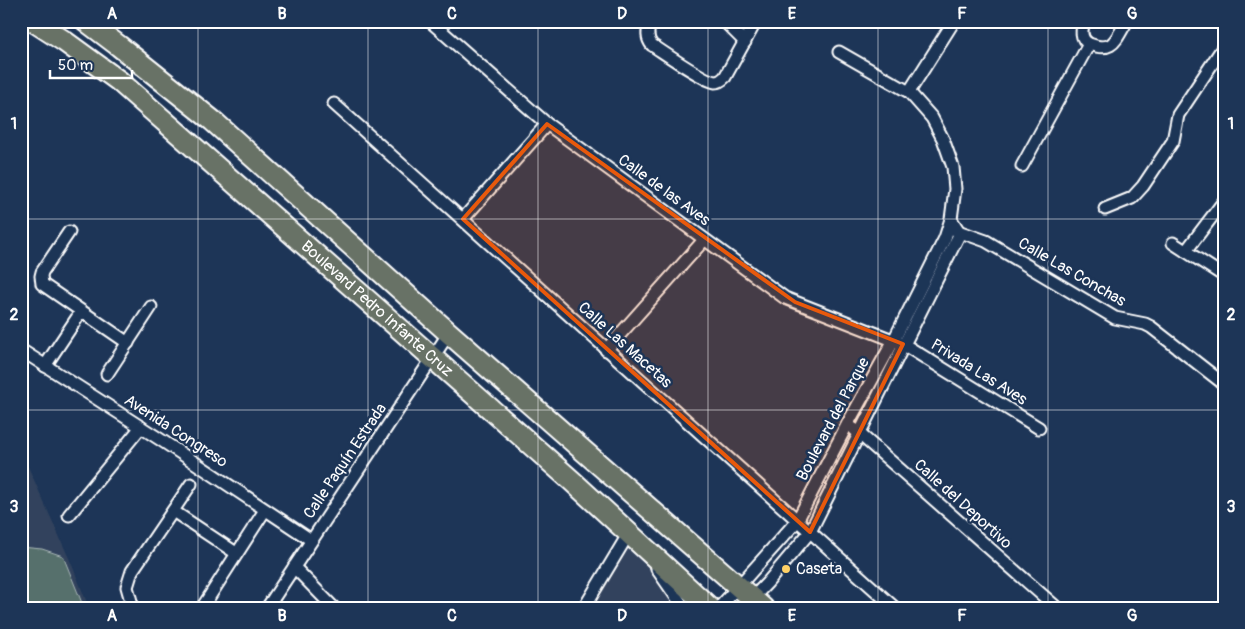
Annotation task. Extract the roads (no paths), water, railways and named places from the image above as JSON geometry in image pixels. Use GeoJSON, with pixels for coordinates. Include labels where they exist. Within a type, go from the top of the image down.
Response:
{"type":"FeatureCollection","features":[{"type":"Feature","properties":{"kind":"highway","name":"Boulevard Pedro Infante Cruz"},"geometry":{"type":"LineString","coordinates":[[33,21],[119,81],[634,537],[710,608]]}},
{"type":"Feature","properties":{"kind":"highway","name":"Boulevard Pedro Infante Cruz"},"geometry":{"type":"LineString","coordinates":[[86,21],[213,121],[749,600]]}},
{"type":"Feature","properties":{"kind":"street","name":"Calle de las Aves"},"geometry":{"type":"LineString","coordinates":[[430,21],[547,124],[785,298],[898,342]]}},
{"type":"Feature","properties":{"kind":"street"},"geometry":{"type":"LineString","coordinates":[[651,21],[647,37],[652,45],[715,82],[725,77],[756,21]]}},
{"type":"Feature","properties":{"kind":"street"},"geometry":{"type":"LineString","coordinates":[[724,21],[745,42]]}},
{"type":"Feature","properties":{"kind":"street"},"geometry":{"type":"LineString","coordinates":[[909,92],[954,21]]}},
{"type":"Feature","properties":{"kind":"street"},"geometry":{"type":"LineString","coordinates":[[1085,21],[1082,32],[1083,37],[1089,44],[1102,48],[1110,46],[1127,21]]}},
{"type":"Feature","properties":{"kind":"street"},"geometry":{"type":"LineString","coordinates":[[1022,166],[1089,44]]}},
{"type":"Feature","properties":{"kind":"street"},"geometry":{"type":"LineString","coordinates":[[1105,208],[1132,198],[1143,186],[1173,141],[1178,115],[1224,46]]}},
{"type":"Feature","properties":{"kind":"street"},"geometry":{"type":"LineString","coordinates":[[839,52],[909,92],[932,118],[949,153],[954,178],[950,223]]}},
{"type":"Feature","properties":{"kind":"street","name":"Calle Las Macetas"},"geometry":{"type":"LineString","coordinates":[[334,104],[895,608]]}},
{"type":"Feature","properties":{"kind":"street"},"geometry":{"type":"LineString","coordinates":[[463,218],[547,124]]}},
{"type":"Feature","properties":{"kind":"street"},"geometry":{"type":"LineString","coordinates":[[1186,251],[1224,201]]}},
{"type":"Feature","properties":{"kind":"street","name":"Calle Las Conchas"},"geometry":{"type":"LineString","coordinates":[[950,223],[960,233],[986,241],[1115,318],[1151,327],[1224,384]]}},
{"type":"Feature","properties":{"kind":"street","name":"Boulevard del Parque"},"geometry":{"type":"LineString","coordinates":[[719,608],[749,600],[810,532],[858,432],[950,223]]}},
{"type":"Feature","properties":{"kind":"street"},"geometry":{"type":"LineString","coordinates":[[69,232],[42,272],[41,280],[45,288],[128,343]]}},
{"type":"Feature","properties":{"kind":"street","name":"Boulevard del Parque"},"geometry":{"type":"LineString","coordinates":[[749,600],[797,520],[847,425],[898,342],[960,233]]}},
{"type":"Feature","properties":{"kind":"street"},"geometry":{"type":"LineString","coordinates":[[606,350],[704,240]]}},
{"type":"Feature","properties":{"kind":"street"},"geometry":{"type":"LineString","coordinates":[[1173,242],[1224,276]]}},
{"type":"Feature","properties":{"kind":"street"},"geometry":{"type":"LineString","coordinates":[[107,374],[151,308]]}},
{"type":"Feature","properties":{"kind":"street"},"geometry":{"type":"LineString","coordinates":[[45,366],[81,312]]}},
{"type":"Feature","properties":{"kind":"street","name":"Calle Paquín Estrada"},"geometry":{"type":"LineString","coordinates":[[267,608],[449,333]]}},
{"type":"Feature","properties":{"kind":"street","name":"Privada Las Aves"},"geometry":{"type":"LineString","coordinates":[[898,342],[1039,428]]}},
{"type":"Feature","properties":{"kind":"street","name":"Avenida Congreso"},"geometry":{"type":"LineString","coordinates":[[21,350],[312,540]]}},
{"type":"Feature","properties":{"kind":"street","name":"Calle del Deportivo"},"geometry":{"type":"LineString","coordinates":[[847,425],[858,432],[1057,608]]}},
{"type":"Feature","properties":{"kind":"street"},"geometry":{"type":"LineString","coordinates":[[69,515],[141,427]]}},
{"type":"Feature","properties":{"kind":"street"},"geometry":{"type":"LineString","coordinates":[[133,608],[127,587],[132,571],[192,484]]}},
{"type":"Feature","properties":{"kind":"street"},"geometry":{"type":"LineString","coordinates":[[202,608],[265,510]]}},
{"type":"Feature","properties":{"kind":"street"},"geometry":{"type":"LineString","coordinates":[[173,511],[236,553]]}},
{"type":"Feature","properties":{"kind":"street"},"geometry":{"type":"LineString","coordinates":[[584,608],[634,537],[684,608]]}},
{"type":"Feature","properties":{"kind":"street"},"geometry":{"type":"LineString","coordinates":[[294,567],[330,605]]}},
{"type":"Feature","properties":{"kind":"place","name":"Caseta"},"geometry":{"type":"Point","coordinates":[786,569]}}]}
